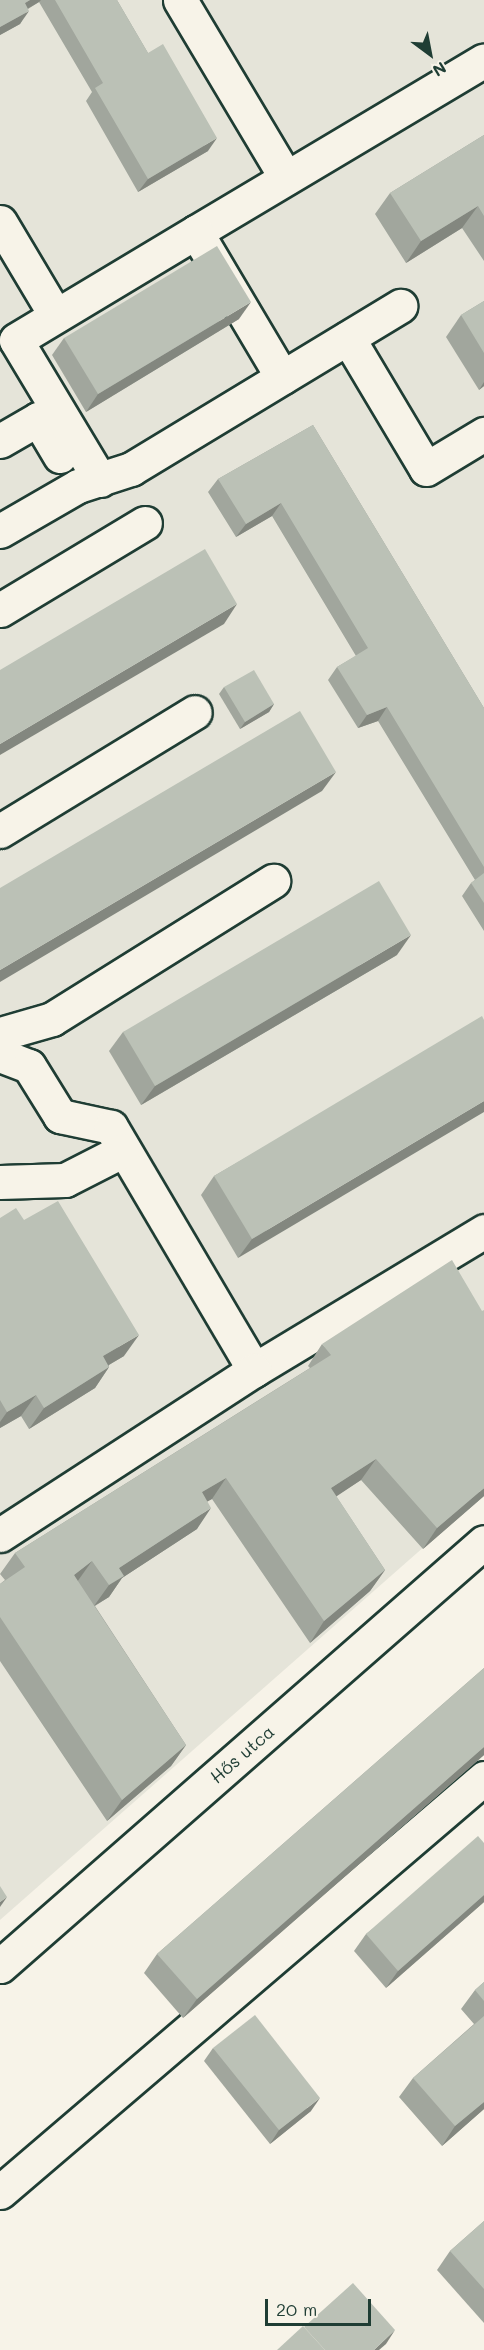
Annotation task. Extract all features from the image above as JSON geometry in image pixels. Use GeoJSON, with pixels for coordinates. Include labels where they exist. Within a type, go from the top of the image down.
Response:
{"type":"FeatureCollection","features":[{"type":"Feature","properties":{"kind":"street"},"geometry":{"type":"LineString","coordinates":[[180,0],[286,178]]}},
{"type":"Feature","properties":{"kind":"street"},"geometry":{"type":"LineString","coordinates":[[89,483],[16,340],[484,60]]}},
{"type":"Feature","properties":{"kind":"street"},"geometry":{"type":"LineString","coordinates":[[0,222],[56,316]]}},
{"type":"Feature","properties":{"kind":"street"},"geometry":{"type":"LineString","coordinates":[[196,232],[282,377]]}},
{"type":"Feature","properties":{"kind":"street"},"geometry":{"type":"LineString","coordinates":[[0,531],[89,483],[131,469],[400,306]]}},
{"type":"Feature","properties":{"kind":"street"},"geometry":{"type":"LineString","coordinates":[[348,338],[426,469],[484,434]]}},
{"type":"Feature","properties":{"kind":"street"},"geometry":{"type":"LineString","coordinates":[[0,441],[38,418],[89,483]]}},
{"type":"Feature","properties":{"kind":"street"},"geometry":{"type":"LineString","coordinates":[[0,610],[145,523]]}},
{"type":"Feature","properties":{"kind":"street"},"geometry":{"type":"LineString","coordinates":[[0,831],[195,712]]}},
{"type":"Feature","properties":{"kind":"street"},"geometry":{"type":"LineString","coordinates":[[0,1034],[51,1019],[273,881]]}},
{"type":"Feature","properties":{"kind":"street"},"geometry":{"type":"LineString","coordinates":[[0,1055],[29,1066],[60,1116],[111,1127],[254,1370]]}},
{"type":"Feature","properties":{"kind":"street"},"geometry":{"type":"LineString","coordinates":[[0,1182],[65,1180],[124,1150]]}},
{"type":"Feature","properties":{"kind":"street"},"geometry":{"type":"LineString","coordinates":[[0,1534],[254,1370],[484,1231]]}},
{"type":"Feature","properties":{"kind":"street","name":"Hős utca"},"geometry":{"type":"LineString","coordinates":[[0,1966],[484,1542]]}},
{"type":"Feature","properties":{"kind":"street"},"geometry":{"type":"LineString","coordinates":[[0,2192],[484,1778]]}},
{"type":"Feature","properties":{"kind":"shaded area"},"geometry":{"type":"Polygon","coordinates":[[[0,0],[484,0],[484,1494],[0,1920],[0,0]]]}},
{"type":"Feature","properties":{"kind":"building"},"geometry":{"type":"Polygon","coordinates":[[[0,0],[30,0],[25,3],[29,11],[0,27],[0,0]]]}},
{"type":"Feature","properties":{"kind":"building"},"geometry":{"type":"Polygon","coordinates":[[[55,0],[117,0],[148,53],[163,44],[217,138],[148,179],[95,88],[103,83],[55,0]]]}},
{"type":"Feature","properties":{"kind":"building"},"geometry":{"type":"Polygon","coordinates":[[[484,135],[484,216],[478,206],[421,241],[390,193],[484,135]]]}},
{"type":"Feature","properties":{"kind":"building"},"geometry":{"type":"Polygon","coordinates":[[[217,246],[251,302],[98,394],[64,338],[217,246]]]}},
{"type":"Feature","properties":{"kind":"building"},"geometry":{"type":"Polygon","coordinates":[[[484,301],[484,353],[461,315],[484,301]]]}},
{"type":"Feature","properties":{"kind":"building"},"geometry":{"type":"Polygon","coordinates":[[[313,425],[484,708],[484,867],[387,707],[367,715],[337,667],[368,648],[281,503],[246,524],[218,479],[313,425]]]}},
{"type":"Feature","properties":{"kind":"building"},"geometry":{"type":"Polygon","coordinates":[[[205,549],[237,604],[0,744],[0,670],[205,549]]]}},
{"type":"Feature","properties":{"kind":"building"},"geometry":{"type":"Polygon","coordinates":[[[254,670],[274,704],[245,722],[224,687],[254,670]]]}},
{"type":"Feature","properties":{"kind":"building"},"geometry":{"type":"Polygon","coordinates":[[[300,711],[336,772],[0,970],[0,888],[300,711]]]}},
{"type":"Feature","properties":{"kind":"building"},"geometry":{"type":"Polygon","coordinates":[[[484,873],[484,903],[471,883],[484,873]]]}},
{"type":"Feature","properties":{"kind":"building"},"geometry":{"type":"Polygon","coordinates":[[[379,881],[411,935],[155,1086],[123,1032],[379,881]]]}},
{"type":"Feature","properties":{"kind":"building"},"geometry":{"type":"Polygon","coordinates":[[[482,1016],[484,1020],[484,1101],[252,1239],[214,1176],[482,1016]]]}},
{"type":"Feature","properties":{"kind":"building"},"geometry":{"type":"Polygon","coordinates":[[[58,1201],[139,1335],[103,1356],[109,1367],[44,1408],[36,1395],[7,1412],[0,1400],[0,1218],[16,1208],[24,1220],[58,1201]]]}},
{"type":"Feature","properties":{"kind":"building"},"geometry":{"type":"Polygon","coordinates":[[[452,1260],[482,1311],[484,1310],[484,1488],[437,1528],[376,1459],[331,1488],[385,1570],[324,1621],[226,1478],[202,1492],[211,1508],[119,1568],[124,1576],[109,1585],[92,1561],[74,1575],[186,1745],[122,1800],[0,1617],[0,1584],[25,1567],[15,1553],[331,1355],[322,1344],[452,1260]]]}},
{"type":"Feature","properties":{"kind":"building"},"geometry":{"type":"Polygon","coordinates":[[[484,1668],[484,1747],[197,1999],[157,1954],[484,1668]]]}},
{"type":"Feature","properties":{"kind":"building"},"geometry":{"type":"Polygon","coordinates":[[[478,1836],[484,1843],[484,1895],[398,1971],[366,1934],[478,1836]]]}},
{"type":"Feature","properties":{"kind":"building"},"geometry":{"type":"Polygon","coordinates":[[[0,1886],[7,1897],[0,1902],[0,1886]]]}},
{"type":"Feature","properties":{"kind":"building"},"geometry":{"type":"Polygon","coordinates":[[[484,1982],[484,2001],[475,1990],[484,1982]]]}},
{"type":"Feature","properties":{"kind":"building"},"geometry":{"type":"Polygon","coordinates":[[[255,2015],[320,2098],[279,2130],[213,2048],[255,2015]]]}},
{"type":"Feature","properties":{"kind":"building"},"geometry":{"type":"Polygon","coordinates":[[[484,2016],[484,2102],[455,2126],[413,2078],[484,2016]]]}},
{"type":"Feature","properties":{"kind":"building"},"geometry":{"type":"Polygon","coordinates":[[[484,2221],[484,2289],[450,2251],[484,2221]]]}},
{"type":"Feature","properties":{"kind":"building"},"geometry":{"type":"Polygon","coordinates":[[[353,2283],[395,2330],[374,2350],[325,2350],[304,2327],[353,2283]]]}},
{"type":"Feature","properties":{"kind":"building"},"geometry":{"type":"Polygon","coordinates":[[[303,2326],[325,2350],[277,2350],[303,2326]]]}}]}
